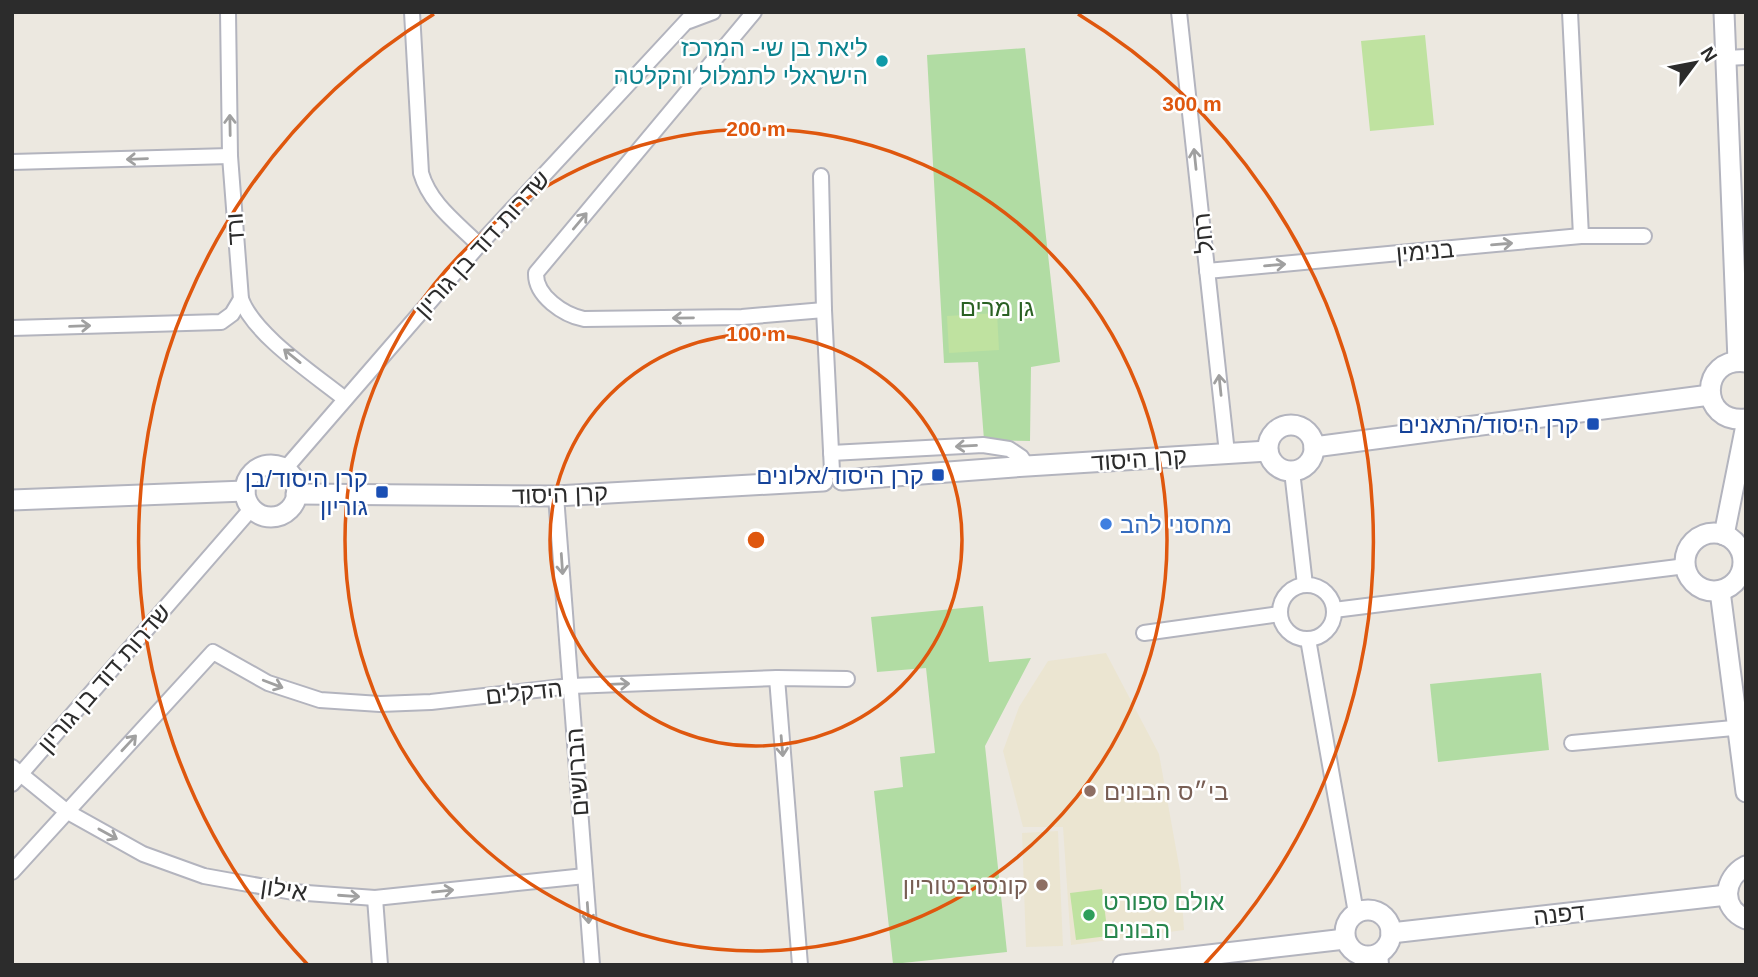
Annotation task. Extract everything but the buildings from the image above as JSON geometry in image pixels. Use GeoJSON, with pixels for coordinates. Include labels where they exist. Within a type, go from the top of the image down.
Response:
{"type":"FeatureCollection","features":[{"type":"Feature","properties":{"kind":"street","name":"ורד"},"geometry":{"type":"LineString","coordinates":[[228,12],[230,156],[241,299],[248,315],[263,332],[345,399]]}},
{"type":"Feature","properties":{"kind":"street"},"geometry":{"type":"LineString","coordinates":[[412,12],[421,173],[424,184],[442,209],[479,245]]}},
{"type":"Feature","properties":{"kind":"street","name":"שדרות דוד בן גוריון"},"geometry":{"type":"LineString","coordinates":[[285,469],[479,245],[690,18],[713,12]]}},
{"type":"Feature","properties":{"kind":"street"},"geometry":{"type":"LineString","coordinates":[[754,12],[536,273],[538,285],[548,298],[571,316],[584,319],[742,317],[824,310]]}},
{"type":"Feature","properties":{"kind":"street","name":"רחל"},"geometry":{"type":"LineString","coordinates":[[1179,12],[1227,453]]}},
{"type":"Feature","properties":{"kind":"street"},"geometry":{"type":"LineString","coordinates":[[1570,12],[1581,236]]}},
{"type":"Feature","properties":{"kind":"street"},"geometry":{"type":"LineString","coordinates":[[1724,12],[1739,231],[1742,362],[1728,363],[1713,376],[1710,395],[1719,412],[1728,418],[1746,419]]}},
{"type":"Feature","properties":{"kind":"street"},"geometry":{"type":"LineString","coordinates":[[1726,58],[1746,57]]}},
{"type":"Feature","properties":{"kind":"street"},"geometry":{"type":"LineString","coordinates":[[12,162],[230,156]]}},
{"type":"Feature","properties":{"kind":"street"},"geometry":{"type":"LineString","coordinates":[[821,176],[832,471],[983,445],[1009,449],[1021,457],[1027,466]]}},
{"type":"Feature","properties":{"kind":"street","name":"בנימין"},"geometry":{"type":"LineString","coordinates":[[1207,271],[1581,236],[1644,236]]}},
{"type":"Feature","properties":{"kind":"street"},"geometry":{"type":"LineString","coordinates":[[12,328],[221,322],[232,314],[241,299]]}},
{"type":"Feature","properties":{"kind":"street"},"geometry":{"type":"LineString","coordinates":[[1314,447],[1710,395]]}},
{"type":"Feature","properties":{"kind":"street"},"geometry":{"type":"LineString","coordinates":[[1289,425],[1309,433],[1314,447],[1310,461],[1292,471],[1279,468],[1273,463],[1268,443],[1276,431],[1289,425]]}},
{"type":"Feature","properties":{"kind":"street"},"geometry":{"type":"LineString","coordinates":[[1724,535],[1743,456],[1746,425]]}},
{"type":"Feature","properties":{"kind":"street","name":"קרן היסוד"},"geometry":{"type":"LineString","coordinates":[[296,494],[556,496],[832,471],[1027,466],[1268,451]]}},
{"type":"Feature","properties":{"kind":"street"},"geometry":{"type":"LineString","coordinates":[[12,500],[248,499],[267,516],[276,516],[290,508],[296,494],[295,482],[285,469],[270,465],[255,470],[250,476],[248,499]]}},
{"type":"Feature","properties":{"kind":"street"},"geometry":{"type":"LineString","coordinates":[[1292,471],[1305,584]]}},
{"type":"Feature","properties":{"kind":"street","name":"הברושים"},"geometry":{"type":"LineString","coordinates":[[556,496],[592,965]]}},
{"type":"Feature","properties":{"kind":"street","name":"שדרות דוד בן גוריון"},"geometry":{"type":"LineString","coordinates":[[15,775],[248,499]]}},
{"type":"Feature","properties":{"kind":"street"},"geometry":{"type":"LineString","coordinates":[[1705,535],[1724,535],[1739,547],[1743,565],[1736,582],[1720,591],[1701,588],[1688,575],[1686,566],[1690,547],[1705,535]]}},
{"type":"Feature","properties":{"kind":"street"},"geometry":{"type":"LineString","coordinates":[[1334,610],[1686,566]]}},
{"type":"Feature","properties":{"kind":"street"},"geometry":{"type":"LineString","coordinates":[[1305,584],[1318,587],[1326,593],[1334,610],[1326,632],[1308,639],[1287,631],[1280,614],[1282,600],[1288,592],[1305,584]]}},
{"type":"Feature","properties":{"kind":"street"},"geometry":{"type":"LineString","coordinates":[[1720,591],[1742,727],[1746,792]]}},
{"type":"Feature","properties":{"kind":"street"},"geometry":{"type":"LineString","coordinates":[[1144,633],[1280,614]]}},
{"type":"Feature","properties":{"kind":"street"},"geometry":{"type":"LineString","coordinates":[[1308,639],[1356,913]]}},
{"type":"Feature","properties":{"kind":"street","name":"הדקלים"},"geometry":{"type":"LineString","coordinates":[[66,811],[213,652],[268,683],[320,700],[380,704],[431,702],[571,686],[777,678],[847,679]]}},
{"type":"Feature","properties":{"kind":"street"},"geometry":{"type":"LineString","coordinates":[[777,678],[800,965]]}},
{"type":"Feature","properties":{"kind":"street"},"geometry":{"type":"LineString","coordinates":[[1572,743],[1742,727]]}},
{"type":"Feature","properties":{"kind":"street","name":"אילון"},"geometry":{"type":"LineString","coordinates":[[15,775],[66,811],[143,854],[204,876],[293,891],[376,898],[585,876]]}},
{"type":"Feature","properties":{"kind":"street"},"geometry":{"type":"LineString","coordinates":[[12,872],[66,811]]}},
{"type":"Feature","properties":{"kind":"street"},"geometry":{"type":"LineString","coordinates":[[1746,866],[1731,877],[1727,895],[1733,911],[1746,919]]}},
{"type":"Feature","properties":{"kind":"street","name":"דפנה"},"geometry":{"type":"LineString","coordinates":[[1391,933],[1727,895]]}},
{"type":"Feature","properties":{"kind":"street"},"geometry":{"type":"LineString","coordinates":[[376,898],[380,965]]}},
{"type":"Feature","properties":{"kind":"street"},"geometry":{"type":"LineString","coordinates":[[1364,910],[1379,913],[1385,918],[1391,933],[1381,959],[1353,951],[1345,939],[1346,924],[1356,913],[1364,910]]}},
{"type":"Feature","properties":{"kind":"street"},"geometry":{"type":"LineString","coordinates":[[1123,965],[1345,939]]}},
{"type":"Feature","properties":{"kind":"shaded area","name":"בי״ס הבונים"},"geometry":{"type":"Polygon","coordinates":[[[1106,653],[1159,754],[1180,871],[1184,930],[1071,945],[1063,827],[1023,827],[1003,751],[1019,707],[1048,661],[1106,653]]]}},
{"type":"Feature","properties":{"kind":"shaded area","name":"קונסרבטוריון"},"geometry":{"type":"Polygon","coordinates":[[[1058,831],[1063,946],[1026,947],[1022,833],[1058,831]]]}},
{"type":"Feature","properties":{"kind":"green space"},"geometry":{"type":"Polygon","coordinates":[[[1425,35],[1434,125],[1370,131],[1361,41],[1425,35]]]}},
{"type":"Feature","properties":{"kind":"green space","name":"גן מרים"},"geometry":{"type":"Polygon","coordinates":[[[1025,48],[1060,362],[1031,367],[1030,441],[984,440],[978,362],[944,363],[927,55],[1025,48]]]}},
{"type":"Feature","properties":{"kind":"green space"},"geometry":{"type":"Polygon","coordinates":[[[997,313],[999,350],[949,353],[947,316],[997,313]]]}},
{"type":"Feature","properties":{"kind":"green space"},"geometry":{"type":"Polygon","coordinates":[[[983,606],[989,662],[1031,658],[985,746],[1007,952],[893,964],[874,791],[903,787],[900,757],[935,753],[926,668],[877,672],[871,617],[983,606]]]}},
{"type":"Feature","properties":{"kind":"green space"},"geometry":{"type":"Polygon","coordinates":[[[1541,673],[1549,750],[1438,762],[1430,684],[1541,673]]]}},
{"type":"Feature","properties":{"kind":"green space","name":"אולם ספורט הבונים"},"geometry":{"type":"Polygon","coordinates":[[[1102,889],[1108,936],[1076,940],[1070,893],[1102,889]]]}},
{"type":"Feature","properties":{"kind":"place","name":"ליאת בן שי- המרכז הישראלי לתמלול והקלטה"},"geometry":{"type":"Point","coordinates":[882,61]}},
{"type":"Feature","properties":{"kind":"place","name":"קרן היסוד/התאנים"},"geometry":{"type":"Point","coordinates":[1593,424]}},
{"type":"Feature","properties":{"kind":"place","name":"קרן היסוד/אלונים"},"geometry":{"type":"Point","coordinates":[938,475]}},
{"type":"Feature","properties":{"kind":"place","name":"קרן היסוד/בן גוריון"},"geometry":{"type":"Point","coordinates":[382,492]}},
{"type":"Feature","properties":{"kind":"place","name":"מחסני להב"},"geometry":{"type":"Point","coordinates":[1106,524]}},
{"type":"Feature","properties":{"kind":"place","name":"בי״ס הבונים"},"geometry":{"type":"Point","coordinates":[1090,791]}},
{"type":"Feature","properties":{"kind":"place","name":"קונסרבטוריון"},"geometry":{"type":"Point","coordinates":[1042,885]}},
{"type":"Feature","properties":{"kind":"place","name":"אולם ספורט הבונים"},"geometry":{"type":"Point","coordinates":[1089,915]}}]}
